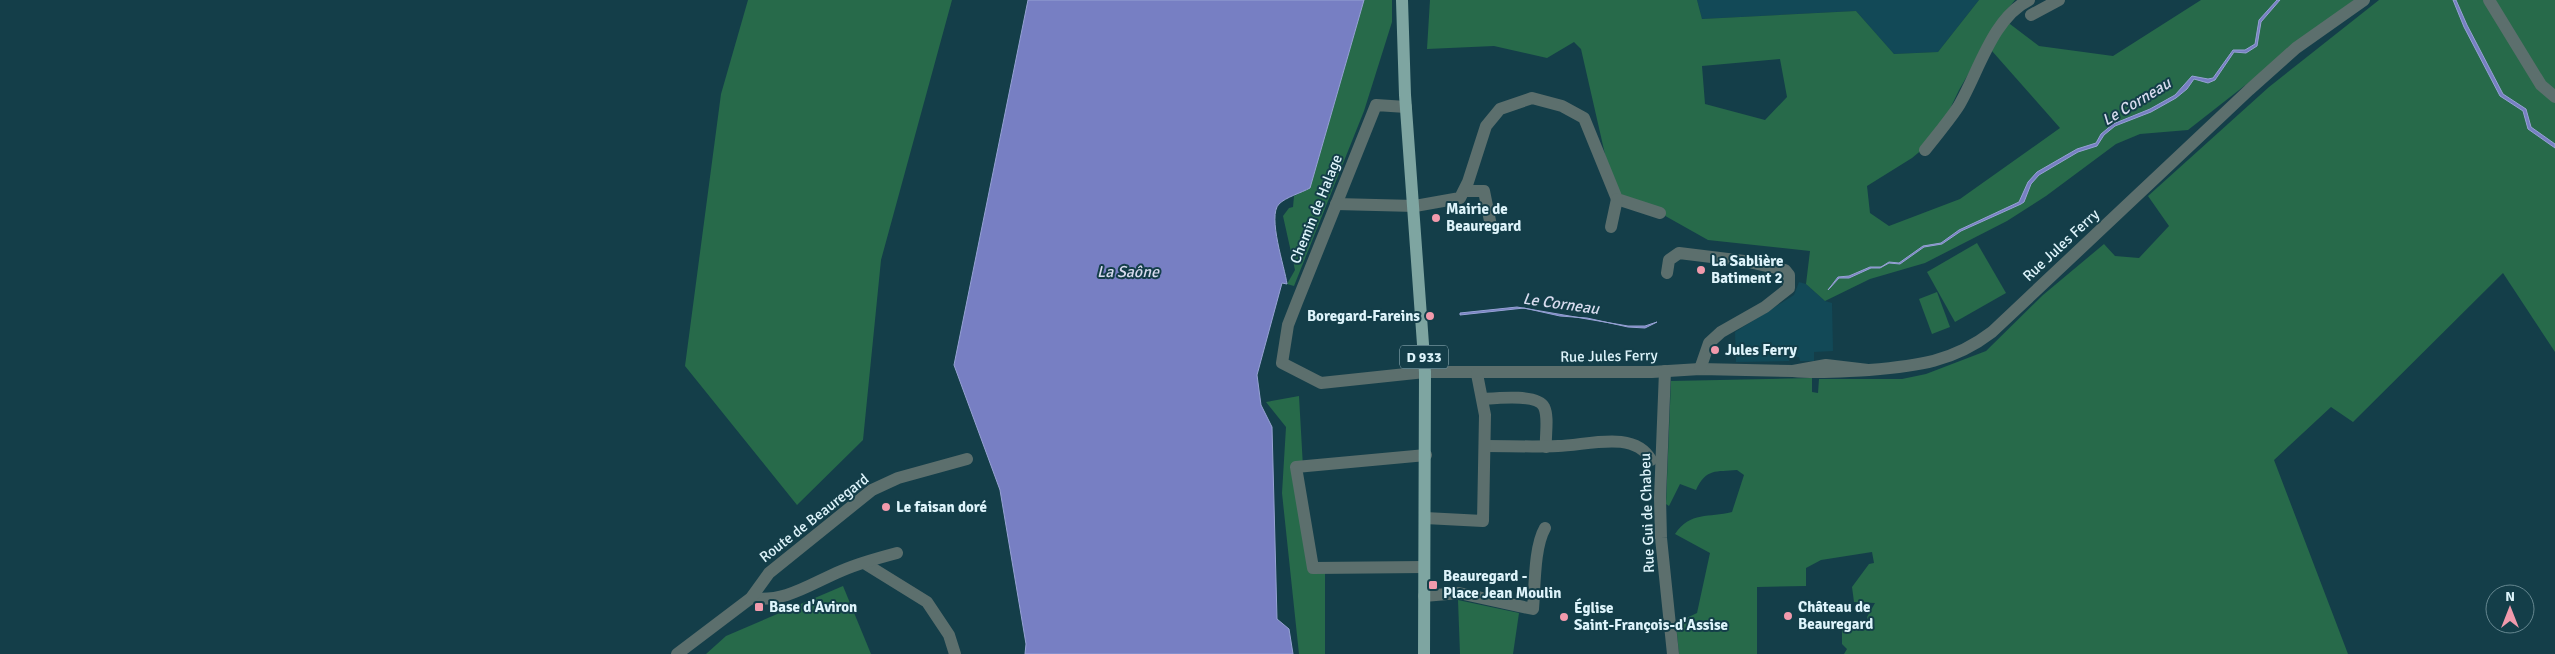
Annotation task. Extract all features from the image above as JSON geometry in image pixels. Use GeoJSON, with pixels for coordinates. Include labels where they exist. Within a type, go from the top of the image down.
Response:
{"type":"FeatureCollection","features":[{"type":"Feature","properties":{"kind":"main road","name":"D 933"},"geometry":{"type":"LineString","coordinates":[[1402,0],[1406,107],[1415,206],[1425,372],[1424,654]]}},
{"type":"Feature","properties":{"kind":"street"},"geometry":{"type":"LineString","coordinates":[[1925,150],[1957,108],[1988,46],[2017,6],[2029,0]]}},
{"type":"Feature","properties":{"kind":"street"},"geometry":{"type":"LineString","coordinates":[[2031,15],[2059,0]]}},
{"type":"Feature","properties":{"kind":"street","name":"Rue Jules Ferry"},"geometry":{"type":"LineString","coordinates":[[1321,383],[1425,372],[1477,374],[1665,372],[1700,369],[1793,371],[1826,365],[1868,370],[1892,369],[1922,365],[1972,347],[1992,332],[2296,48],[2364,0]]}},
{"type":"Feature","properties":{"kind":"street"},"geometry":{"type":"LineString","coordinates":[[2489,0],[2541,85],[2555,97]]}},
{"type":"Feature","properties":{"kind":"street"},"geometry":{"type":"LineString","coordinates":[[1336,204],[1415,206],[1460,198],[1486,126],[1500,109],[1532,98],[1562,106],[1584,118],[1617,199],[1611,227]]}},
{"type":"Feature","properties":{"kind":"street","name":"Chemin de Halage"},"geometry":{"type":"LineString","coordinates":[[1321,383],[1282,364],[1288,325],[1376,105],[1406,107]]}},
{"type":"Feature","properties":{"kind":"street"},"geometry":{"type":"LineString","coordinates":[[1464,191],[1484,191],[1491,226]]}},
{"type":"Feature","properties":{"kind":"street"},"geometry":{"type":"LineString","coordinates":[[1617,199],[1660,213]]}},
{"type":"Feature","properties":{"kind":"street"},"geometry":{"type":"LineString","coordinates":[[1667,273],[1669,260],[1680,253],[1744,261],[1784,270],[1790,275],[1789,288],[1765,307],[1721,332],[1709,343],[1700,369]]}},
{"type":"Feature","properties":{"kind":"street","name":"Rue Gui de Chabeu"},"geometry":{"type":"LineString","coordinates":[[1665,372],[1660,498],[1661,538],[1673,654]]}},
{"type":"Feature","properties":{"kind":"street"},"geometry":{"type":"LineString","coordinates":[[1425,518],[1483,521],[1484,399],[1477,374]]}},
{"type":"Feature","properties":{"kind":"street"},"geometry":{"type":"LineString","coordinates":[[1484,399],[1530,398],[1540,402],[1545,408],[1546,447]]}},
{"type":"Feature","properties":{"kind":"street"},"geometry":{"type":"LineString","coordinates":[[1484,446],[1546,447],[1618,442],[1640,448],[1651,460]]}},
{"type":"Feature","properties":{"kind":"street"},"geometry":{"type":"LineString","coordinates":[[1424,567],[1313,568],[1296,467],[1426,456]]}},
{"type":"Feature","properties":{"kind":"street","name":"Route de Beauregard"},"geometry":{"type":"LineString","coordinates":[[676,654],[751,598],[769,573],[872,490],[898,478],[967,459]]}},
{"type":"Feature","properties":{"kind":"street"},"geometry":{"type":"LineString","coordinates":[[1424,596],[1446,596],[1459,593],[1533,609],[1538,552],[1541,534],[1545,528]]}},
{"type":"Feature","properties":{"kind":"street"},"geometry":{"type":"LineString","coordinates":[[751,598],[767,600],[787,597],[843,570],[897,553]]}},
{"type":"Feature","properties":{"kind":"street"},"geometry":{"type":"LineString","coordinates":[[864,563],[927,602],[949,636],[955,654]]}},
{"type":"Feature","properties":{"kind":"shaded area"},"geometry":{"type":"Polygon","coordinates":[[[1697,0],[1979,0],[1938,52],[1894,54],[1856,11],[1702,19],[1697,0]]]}},
{"type":"Feature","properties":{"kind":"shaded area"},"geometry":{"type":"Polygon","coordinates":[[[1799,282],[1806,284],[1825,301],[1832,303],[1833,351],[1814,352],[1814,361],[1800,361],[1799,357],[1791,357],[1789,361],[1736,362],[1735,332],[1794,295],[1799,282]]]}},
{"type":"Feature","properties":{"kind":"green space"},"geometry":{"type":"Polygon","coordinates":[[[748,0],[952,0],[881,260],[863,440],[797,505],[685,366],[721,94],[748,0]]]}},
{"type":"Feature","properties":{"kind":"green space"},"geometry":{"type":"Polygon","coordinates":[[[1364,0],[1392,0],[1392,22],[1364,111],[1294,286],[1287,284],[1295,270],[1283,216],[1289,208],[1293,207],[1294,196],[1310,188],[1364,0]]]}},
{"type":"Feature","properties":{"kind":"green space"},"geometry":{"type":"Polygon","coordinates":[[[1430,0],[1697,0],[1702,19],[1856,11],[1894,54],[1938,52],[1979,0],[2015,0],[2002,16],[1959,90],[1936,138],[1912,158],[1867,186],[1870,213],[1889,226],[1960,199],[2060,128],[1992,51],[2006,21],[2039,46],[2113,56],[2201,0],[2354,0],[2188,130],[2140,134],[2116,144],[2046,196],[2007,221],[1925,263],[1870,279],[1825,301],[1806,284],[1810,251],[1708,240],[1660,213],[1617,195],[1607,163],[1581,49],[1574,42],[1547,58],[1494,46],[1427,49],[1430,0]],[[1780,59],[1702,66],[1705,104],[1765,120],[1787,97],[1780,59]]]}},
{"type":"Feature","properties":{"kind":"green space"},"geometry":{"type":"Polygon","coordinates":[[[2379,0],[2555,0],[2555,352],[2503,273],[2353,422],[2331,407],[2274,460],[2348,654],[1844,654],[1847,649],[1842,644],[1842,626],[1862,625],[1866,628],[1869,623],[1867,617],[1875,603],[1854,602],[1852,587],[1869,564],[1874,563],[1872,552],[1821,560],[1806,568],[1806,586],[1757,587],[1757,654],[1679,654],[1676,623],[1697,613],[1710,553],[1675,534],[1687,522],[1694,519],[1732,512],[1744,475],[1737,470],[1712,472],[1704,478],[1696,490],[1680,484],[1669,506],[1666,504],[1671,381],[1812,378],[1812,392],[1818,393],[1819,379],[1902,379],[1926,374],[1986,351],[2043,295],[2104,244],[2115,256],[2139,258],[2169,226],[2148,196],[2269,87],[2379,0]]]}},
{"type":"Feature","properties":{"kind":"green space"},"geometry":{"type":"Polygon","coordinates":[[[1977,243],[2006,293],[1955,322],[1927,272],[1977,243]]]}},
{"type":"Feature","properties":{"kind":"green space"},"geometry":{"type":"Polygon","coordinates":[[[1937,292],[1950,327],[1932,334],[1919,299],[1937,292]]]}},
{"type":"Feature","properties":{"kind":"green space"},"geometry":{"type":"Polygon","coordinates":[[[1299,396],[1303,467],[1297,467],[1313,568],[1325,573],[1325,654],[1299,654],[1282,493],[1286,427],[1266,402],[1299,396]]]}},
{"type":"Feature","properties":{"kind":"green space"},"geometry":{"type":"Polygon","coordinates":[[[843,586],[871,654],[706,654],[726,636],[843,586]]]}},
{"type":"Feature","properties":{"kind":"green space"},"geometry":{"type":"Polygon","coordinates":[[[1458,600],[1519,613],[1513,654],[1460,654],[1458,600]]]}},
{"type":"Feature","properties":{"kind":"water","name":"La Saône"},"geometry":{"type":"Polygon","coordinates":[[[1028,0],[1364,0],[1310,188],[1282,202],[1276,210],[1276,230],[1287,284],[1282,283],[1257,375],[1261,405],[1272,427],[1277,619],[1289,629],[1293,654],[1025,654],[1026,644],[1000,490],[954,365],[1028,0]]]}},
{"type":"Feature","properties":{"kind":"water"},"geometry":{"type":"Polygon","coordinates":[[[2277,0],[2280,0],[2261,22],[2257,46],[2246,53],[2234,52],[2215,80],[2208,83],[2194,79],[2187,89],[2176,98],[2151,112],[2115,126],[2104,135],[2097,146],[2078,152],[2039,175],[2031,184],[2024,202],[2021,204],[1961,231],[1942,244],[1924,247],[1900,264],[1889,263],[1880,268],[1871,268],[1849,278],[1839,278],[1828,290],[1838,277],[1849,276],[1870,267],[1881,267],[1889,262],[1899,263],[1923,246],[1941,243],[1959,230],[2019,202],[2028,182],[2037,172],[2077,149],[2096,143],[2101,134],[2113,124],[2150,109],[2175,95],[2192,76],[2213,78],[2233,50],[2245,50],[2255,44],[2259,20],[2277,0]]]}},
{"type":"Feature","properties":{"kind":"water"},"geometry":{"type":"Polygon","coordinates":[[[2453,0],[2456,0],[2503,94],[2526,109],[2531,127],[2555,144],[2555,148],[2528,129],[2523,111],[2500,96],[2464,27],[2453,0]]]}},
{"type":"Feature","properties":{"kind":"water"},"geometry":{"type":"Polygon","coordinates":[[[1523,308],[1460,315],[1460,313],[1523,308]]]}},
{"type":"Feature","properties":{"kind":"water"},"geometry":{"type":"Polygon","coordinates":[[[1528,309],[1577,317],[1560,316],[1528,309]]]}},
{"type":"Feature","properties":{"kind":"water"},"geometry":{"type":"Polygon","coordinates":[[[1607,322],[1628,326],[1645,326],[1657,322],[1645,328],[1628,327],[1607,322]]]}},
{"type":"Feature","properties":{"kind":"place","name":"Mairie de Beauregard"},"geometry":{"type":"Point","coordinates":[1436,218]}},
{"type":"Feature","properties":{"kind":"place","name":"La Sablière Batiment 2"},"geometry":{"type":"Point","coordinates":[1701,270]}},
{"type":"Feature","properties":{"kind":"place","name":"Boregard-Fareins"},"geometry":{"type":"Point","coordinates":[1430,316]}},
{"type":"Feature","properties":{"kind":"place","name":"Jules Ferry"},"geometry":{"type":"Point","coordinates":[1715,350]}},
{"type":"Feature","properties":{"kind":"place","name":"Le faisan doré"},"geometry":{"type":"Point","coordinates":[886,507]}},
{"type":"Feature","properties":{"kind":"place","name":"Beauregard - Place Jean Moulin"},"geometry":{"type":"Point","coordinates":[1433,585]}},
{"type":"Feature","properties":{"kind":"place","name":"Base d'Aviron"},"geometry":{"type":"Point","coordinates":[759,607]}},
{"type":"Feature","properties":{"kind":"place","name":"Château de Beauregard"},"geometry":{"type":"Point","coordinates":[1788,616]}},
{"type":"Feature","properties":{"kind":"place","name":"Église Saint-François-d'Assise"},"geometry":{"type":"Point","coordinates":[1564,617]}},
{"type":"Feature","properties":{"kind":"water label","name":"Le Corneau"},"geometry":{"type":"Point","coordinates":[2136,101]}},
{"type":"Feature","properties":{"kind":"water label","name":"Le Corneau"},"geometry":{"type":"Point","coordinates":[1561,303]}}]}
